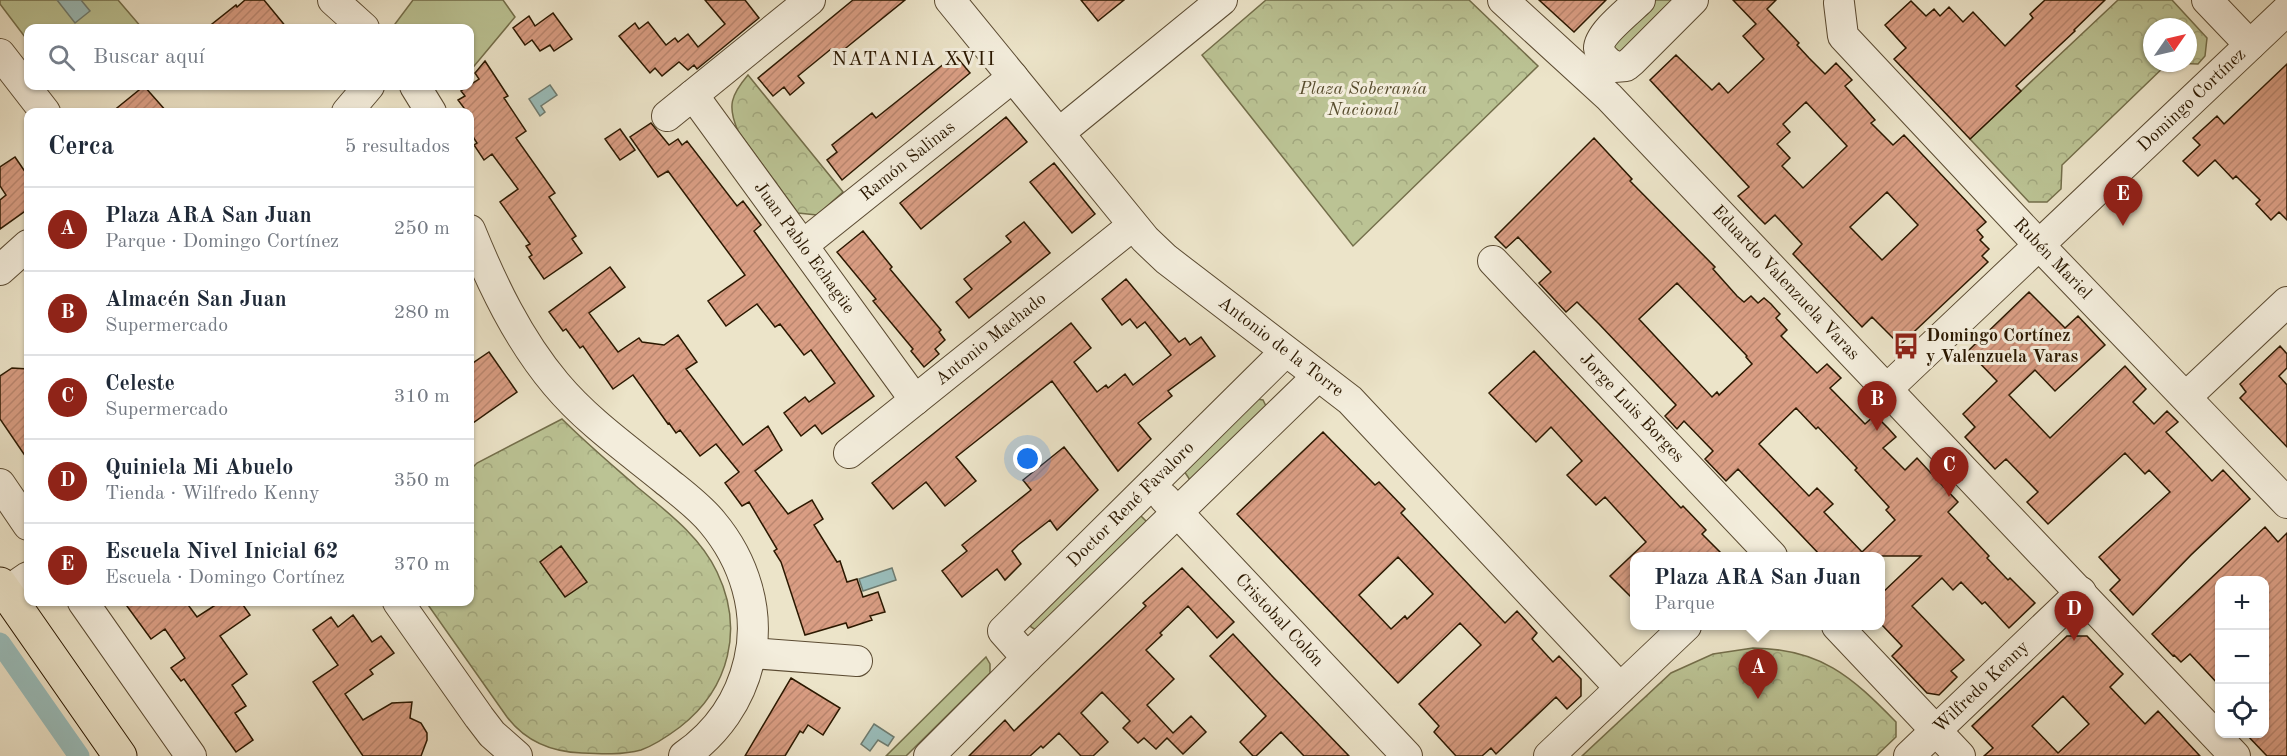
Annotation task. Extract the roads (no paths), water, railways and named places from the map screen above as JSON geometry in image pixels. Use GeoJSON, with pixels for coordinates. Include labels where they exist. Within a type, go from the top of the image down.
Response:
{"type":"FeatureCollection","features":[{"type":"Feature","properties":{"kind":"main road"},"geometry":{"type":"LineString","coordinates":[[33,606],[120,756]]}},
{"type":"Feature","properties":{"kind":"street"},"geometry":{"type":"LineString","coordinates":[[333,0],[360,24]]}},
{"type":"Feature","properties":{"kind":"street"},"geometry":{"type":"LineString","coordinates":[[667,116],[810,0]]}},
{"type":"Feature","properties":{"kind":"street","name":"Antonio de la Torre"},"geometry":{"type":"LineString","coordinates":[[950,0],[1132,226],[1166,259],[1350,400],[1620,688]]}},
{"type":"Feature","properties":{"kind":"street"},"geometry":{"type":"LineString","coordinates":[[1059,133],[1222,0]]}},
{"type":"Feature","properties":{"kind":"street","name":"Eduardo Valenzuela Varas"},"geometry":{"type":"LineString","coordinates":[[1503,0],[1597,69],[1609,97],[2235,756]]}},
{"type":"Feature","properties":{"kind":"street"},"geometry":{"type":"LineString","coordinates":[[1640,0],[1605,34],[1601,41],[1597,69],[1626,66],[1694,0]]}},
{"type":"Feature","properties":{"kind":"street"},"geometry":{"type":"LineString","coordinates":[[2206,0],[2250,45]]}},
{"type":"Feature","properties":{"kind":"street","name":"Rubén Mariel"},"geometry":{"type":"LineString","coordinates":[[1839,3],[1843,36],[2039,245],[2287,503]]}},
{"type":"Feature","properties":{"kind":"street","name":"Domingo Cortínez"},"geometry":{"type":"LineString","coordinates":[[1887,389],[2287,10]]}},
{"type":"Feature","properties":{"kind":"street"},"geometry":{"type":"LineString","coordinates":[[0,54],[24,85]]}},
{"type":"Feature","properties":{"kind":"street","name":"Ramón Salinas"},"geometry":{"type":"LineString","coordinates":[[803,245],[1013,77]]}},
{"type":"Feature","properties":{"kind":"street"},"geometry":{"type":"LineString","coordinates":[[28,90],[42,108]]}},
{"type":"Feature","properties":{"kind":"street"},"geometry":{"type":"LineString","coordinates":[[350,108],[366,90]]}},
{"type":"Feature","properties":{"kind":"street","name":"Juan Pablo Echagüe"},"geometry":{"type":"LineString","coordinates":[[693,95],[915,400]]}},
{"type":"Feature","properties":{"kind":"street","name":"Antonio Machado"},"geometry":{"type":"LineString","coordinates":[[849,453],[1132,226]]}},
{"type":"Feature","properties":{"kind":"street"},"geometry":{"type":"LineString","coordinates":[[474,239],[501,300],[525,340],[556,384],[610,436],[688,498],[712,521],[743,573],[751,600],[753,628],[751,653],[744,681],[735,702],[707,738],[684,756]]}},
{"type":"Feature","properties":{"kind":"street"},"geometry":{"type":"LineString","coordinates":[[0,270],[24,249]]}},
{"type":"Feature","properties":{"kind":"street","name":"Jorge Luis Borges"},"geometry":{"type":"LineString","coordinates":[[1493,261],[1763,552]]}},
{"type":"Feature","properties":{"kind":"street"},"geometry":{"type":"LineString","coordinates":[[2186,397],[2287,302]]}},
{"type":"Feature","properties":{"kind":"street","name":"Doctor René Favaloro"},"geometry":{"type":"LineString","coordinates":[[1027,658],[1003,631],[1285,352]]}},
{"type":"Feature","properties":{"kind":"street","name":"Doctor René Favaloro"},"geometry":{"type":"LineString","coordinates":[[929,756],[1318,376]]}},
{"type":"Feature","properties":{"kind":"street"},"geometry":{"type":"LineString","coordinates":[[0,484],[24,519]]}},
{"type":"Feature","properties":{"kind":"street","name":"Cristobal Colón"},"geometry":{"type":"LineString","coordinates":[[1152,484],[1407,756]]}},
{"type":"Feature","properties":{"kind":"street","name":"Wilfredo Kenny"},"geometry":{"type":"LineString","coordinates":[[1909,756],[2081,592]]}},
{"type":"Feature","properties":{"kind":"street"},"geometry":{"type":"LineString","coordinates":[[86,606],[191,756]]}},
{"type":"Feature","properties":{"kind":"street"},"geometry":{"type":"LineString","coordinates":[[401,606],[492,735],[517,756]]}},
{"type":"Feature","properties":{"kind":"street"},"geometry":{"type":"LineString","coordinates":[[1549,756],[1682,630]]}},
{"type":"Feature","properties":{"kind":"street"},"geometry":{"type":"LineString","coordinates":[[1841,630],[1960,756]]}},
{"type":"Feature","properties":{"kind":"street"},"geometry":{"type":"LineString","coordinates":[[751,653],[857,661]]}},
{"type":"Feature","properties":{"kind":"water"},"geometry":{"type":"Polygon","coordinates":[[[57,0],[81,0],[90,11],[75,23],[57,0]]]}},
{"type":"Feature","properties":{"kind":"water"},"geometry":{"type":"Polygon","coordinates":[[[550,85],[557,95],[541,106],[545,112],[540,116],[529,99],[550,85]]]}},
{"type":"Feature","properties":{"kind":"water"},"geometry":{"type":"Polygon","coordinates":[[[892,568],[896,580],[863,591],[859,579],[892,568]]]}},
{"type":"Feature","properties":{"kind":"water"},"geometry":{"type":"Polygon","coordinates":[[[874,724],[894,737],[888,746],[878,740],[870,751],[861,744],[874,724]]]}},
{"type":"Feature","properties":{"kind":"waterway"},"geometry":{"type":"LineString","coordinates":[[0,643],[79,756]]}},
{"type":"Feature","properties":{"kind":"place","name":"Escuela Nivel Inicial 62"},"geometry":{"type":"Point","coordinates":[2123,226]}},
{"type":"Feature","properties":{"kind":"place","name":"Domingo Cortínez y Valenzuela Varas"},"geometry":{"type":"Point","coordinates":[1906,346]}},
{"type":"Feature","properties":{"kind":"place","name":"Almacén San Juan"},"geometry":{"type":"Point","coordinates":[1877,431]}},
{"type":"Feature","properties":{"kind":"place","name":"Celeste"},"geometry":{"type":"Point","coordinates":[1949,497]}},
{"type":"Feature","properties":{"kind":"place","name":"Quiniela Mi Abuelo"},"geometry":{"type":"Point","coordinates":[2074,641]}},
{"type":"Feature","properties":{"kind":"place","name":"Plaza ARA San Juan"},"geometry":{"type":"Point","coordinates":[1758,699]}},
{"type":"Feature","properties":{"kind":"district","name":"NATANIA XVII"},"geometry":{"type":"Point","coordinates":[914,60]}},
{"type":"Feature","properties":{"kind":"park label","name":"Plaza Soberanía Nacional"},"geometry":{"type":"Point","coordinates":[1363,100]}}]}
